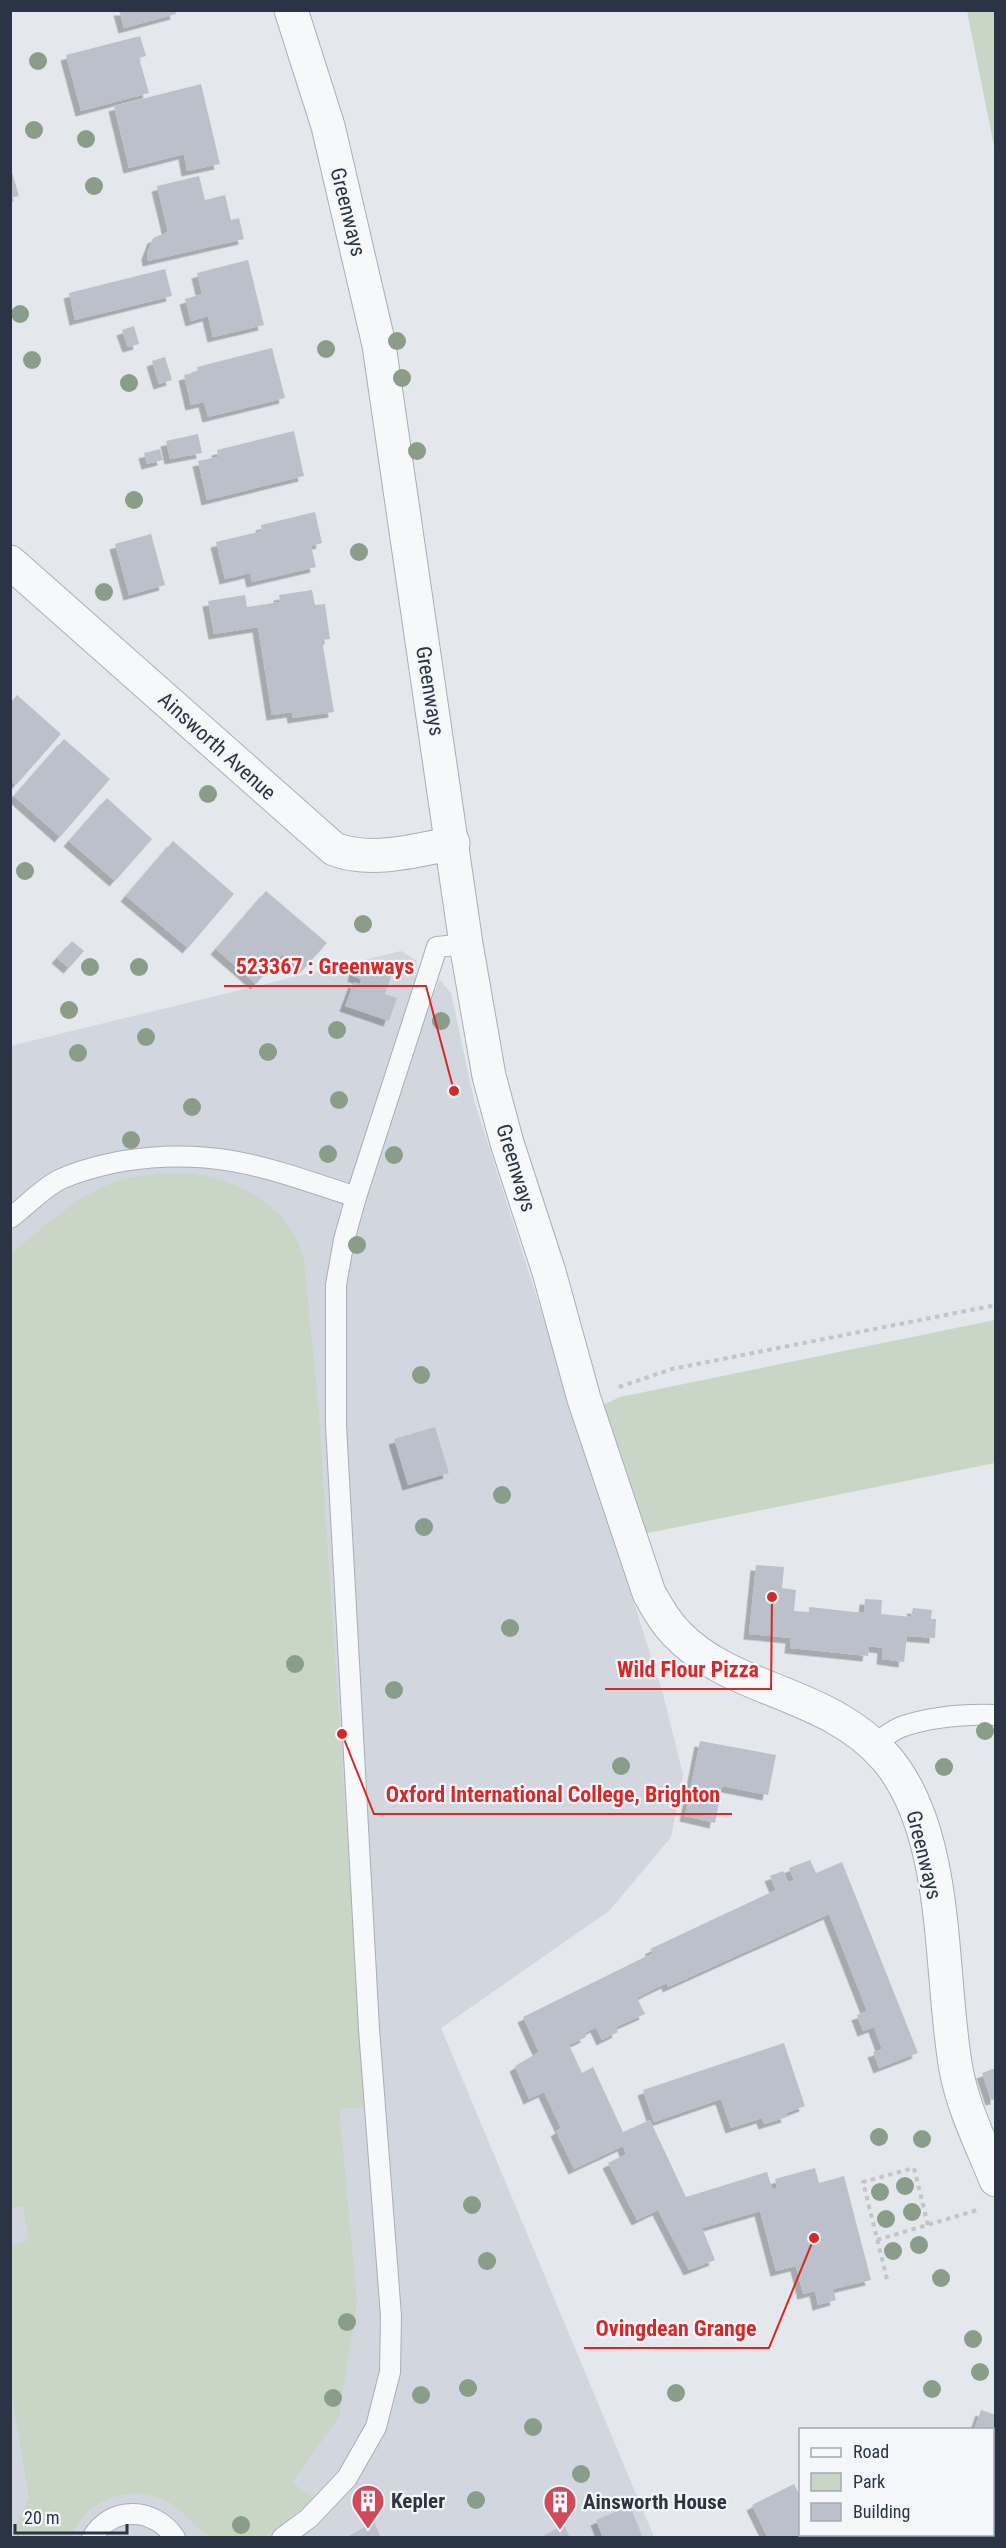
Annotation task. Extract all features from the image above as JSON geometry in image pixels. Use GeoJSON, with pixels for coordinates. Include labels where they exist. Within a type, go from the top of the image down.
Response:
{"type":"FeatureCollection","features":[{"type":"Feature","properties":{"kind":"street","name":"Greenways"},"geometry":{"type":"LineString","coordinates":[[291,10],[328,126],[379,345],[466,944],[489,1076],[507,1143],[549,1272],[584,1399],[649,1593],[660,1614],[677,1635],[726,1669],[815,1706],[842,1721],[873,1745],[896,1772],[909,1793],[924,1835],[947,1977],[956,2067],[967,2110],[992,2182]]}},
{"type":"Feature","properties":{"kind":"street","name":"Ainsworth Avenue"},"geometry":{"type":"LineString","coordinates":[[10,562],[334,849],[362,856],[424,849],[453,843]]}},
{"type":"Feature","properties":{"kind":"lane"},"geometry":{"type":"LineString","coordinates":[[282,2538],[309,2518],[330,2498],[363,2452],[385,2399],[392,2343],[369,2029],[336,1425],[336,1285],[344,1240],[356,1197],[437,947],[466,944]]}},
{"type":"Feature","properties":{"kind":"lane"},"geometry":{"type":"LineString","coordinates":[[10,1218],[57,1182],[106,1164],[153,1156],[225,1158],[253,1164],[356,1197]]}},
{"type":"Feature","properties":{"kind":"lane"},"geometry":{"type":"LineString","coordinates":[[873,1745],[900,1728],[930,1720],[976,1714],[996,1715]]}},
{"type":"Feature","properties":{"kind":"lane"},"geometry":{"type":"LineString","coordinates":[[92,2538],[107,2521],[134,2513],[161,2522],[175,2538]]}},
{"type":"Feature","properties":{"kind":"path"},"geometry":{"type":"LineString","coordinates":[[584,1399],[672,1369],[996,1305]]}},
{"type":"Feature","properties":{"kind":"path"},"geometry":{"type":"LineString","coordinates":[[887,2279],[863,2182],[914,2168],[928,2225]]}},
{"type":"Feature","properties":{"kind":"path"},"geometry":{"type":"LineString","coordinates":[[877,2240],[928,2225],[992,2182]]}},
{"type":"Feature","properties":{"kind":"shaded area"},"geometry":{"type":"Polygon","coordinates":[[[401,951],[417,961],[415,983],[436,990],[439,979],[451,993],[474,1100],[663,1694],[683,1774],[671,1837],[609,1911],[441,2028],[654,2537],[11,2537],[10,1046],[401,951]]]}},
{"type":"Feature","properties":{"kind":"green space"},"geometry":{"type":"Polygon","coordinates":[[[967,11],[995,11],[995,151],[967,11]]]}},
{"type":"Feature","properties":{"kind":"green space"},"geometry":{"type":"Polygon","coordinates":[[[181,1173],[221,1180],[258,1197],[274,1209],[287,1224],[297,1241],[304,1261],[318,1403],[365,2107],[339,2109],[357,2300],[339,2417],[292,2483],[314,2498],[269,2534],[262,2537],[211,2537],[172,2504],[158,2497],[128,2494],[113,2497],[88,2512],[78,2523],[71,2537],[11,2537],[29,2497],[11,2392],[11,2246],[29,2240],[23,2206],[11,2208],[11,1253],[70,1206],[96,1190],[117,1181],[135,1177],[181,1173]]]}},
{"type":"Feature","properties":{"kind":"green space"},"geometry":{"type":"Polygon","coordinates":[[[995,1320],[995,1463],[643,1534],[603,1405],[620,1397],[995,1320]]]}},
{"type":"Feature","properties":{"kind":"building"},"geometry":{"type":"Polygon","coordinates":[[[119,10],[175,10],[176,14],[124,28],[119,10]]]}},
{"type":"Feature","properties":{"kind":"building"},"geometry":{"type":"Polygon","coordinates":[[[140,36],[146,56],[139,58],[149,93],[81,111],[66,55],[140,36]]]}},
{"type":"Feature","properties":{"kind":"building"},"geometry":{"type":"Polygon","coordinates":[[[201,84],[220,164],[187,171],[184,154],[129,168],[114,106],[201,84]]]}},
{"type":"Feature","properties":{"kind":"building"},"geometry":{"type":"Polygon","coordinates":[[[10,170],[19,196],[10,198],[10,170]]]}},
{"type":"Feature","properties":{"kind":"building"},"geometry":{"type":"Polygon","coordinates":[[[199,176],[205,200],[225,195],[231,220],[239,218],[244,239],[148,261],[147,254],[153,238],[168,232],[157,186],[199,176]]]}},
{"type":"Feature","properties":{"kind":"building"},"geometry":{"type":"Polygon","coordinates":[[[248,260],[264,325],[213,337],[208,316],[191,321],[185,299],[202,294],[197,273],[248,260]]]}},
{"type":"Feature","properties":{"kind":"building"},"geometry":{"type":"Polygon","coordinates":[[[165,269],[172,296],[75,320],[69,293],[165,269]]]}},
{"type":"Feature","properties":{"kind":"building"},"geometry":{"type":"Polygon","coordinates":[[[134,326],[139,344],[128,347],[122,330],[134,326]]]}},
{"type":"Feature","properties":{"kind":"building"},"geometry":{"type":"Polygon","coordinates":[[[272,348],[285,398],[208,417],[204,402],[191,405],[184,375],[198,372],[197,367],[272,348]]]}},
{"type":"Feature","properties":{"kind":"building"},"geometry":{"type":"Polygon","coordinates":[[[165,357],[172,380],[159,384],[152,361],[165,357]]]}},
{"type":"Feature","properties":{"kind":"building"},"geometry":{"type":"Polygon","coordinates":[[[294,431],[304,476],[207,500],[198,461],[218,457],[217,450],[294,431]]]}},
{"type":"Feature","properties":{"kind":"building"},"geometry":{"type":"Polygon","coordinates":[[[198,434],[202,453],[170,459],[166,441],[198,434]]]}},
{"type":"Feature","properties":{"kind":"building"},"geometry":{"type":"Polygon","coordinates":[[[160,449],[163,460],[147,464],[144,453],[160,449]]]}},
{"type":"Feature","properties":{"kind":"building"},"geometry":{"type":"Polygon","coordinates":[[[315,512],[322,543],[311,546],[316,567],[252,582],[250,573],[225,579],[216,542],[262,531],[261,525],[315,512]]]}},
{"type":"Feature","properties":{"kind":"building"},"geometry":{"type":"Polygon","coordinates":[[[151,534],[165,585],[129,595],[115,544],[151,534]]]}},
{"type":"Feature","properties":{"kind":"building"},"geometry":{"type":"Polygon","coordinates":[[[312,590],[315,605],[325,604],[330,639],[322,640],[334,712],[293,718],[292,712],[272,715],[258,627],[214,634],[208,601],[245,595],[247,607],[280,602],[279,595],[312,590]]]}},
{"type":"Feature","properties":{"kind":"building"},"geometry":{"type":"Polygon","coordinates":[[[17,695],[61,734],[16,785],[10,780],[10,703],[17,695]]]}},
{"type":"Feature","properties":{"kind":"building"},"geometry":{"type":"Polygon","coordinates":[[[64,739],[110,779],[60,837],[14,796],[64,739]]]}},
{"type":"Feature","properties":{"kind":"building"},"geometry":{"type":"Polygon","coordinates":[[[107,798],[152,839],[115,881],[69,841],[107,798]]]}},
{"type":"Feature","properties":{"kind":"building"},"geometry":{"type":"Polygon","coordinates":[[[173,841],[234,894],[188,948],[126,896],[173,841]]]}},
{"type":"Feature","properties":{"kind":"building"},"geometry":{"type":"Polygon","coordinates":[[[266,891],[327,943],[302,971],[282,954],[256,984],[216,949],[266,891]]]}},
{"type":"Feature","properties":{"kind":"building"},"geometry":{"type":"Polygon","coordinates":[[[72,941],[84,951],[69,968],[57,958],[72,941]]]}},
{"type":"Feature","properties":{"kind":"building"},"geometry":{"type":"Polygon","coordinates":[[[368,962],[393,971],[385,994],[397,998],[389,1021],[345,1006],[354,982],[360,984],[361,979],[353,976],[356,965],[366,968],[368,962]]]}},
{"type":"Feature","properties":{"kind":"building"},"geometry":{"type":"Polygon","coordinates":[[[435,1427],[449,1473],[408,1485],[394,1439],[435,1427]]]}},
{"type":"Feature","properties":{"kind":"building"},"geometry":{"type":"Polygon","coordinates":[[[756,1565],[784,1567],[782,1588],[796,1590],[794,1611],[809,1612],[809,1607],[864,1613],[865,1599],[882,1600],[881,1614],[911,1617],[913,1608],[932,1610],[931,1619],[936,1619],[935,1638],[907,1636],[904,1662],[882,1659],[883,1648],[869,1646],[868,1656],[790,1648],[791,1638],[749,1634],[756,1565]]]}},
{"type":"Feature","properties":{"kind":"building"},"geometry":{"type":"Polygon","coordinates":[[[700,1741],[776,1755],[768,1795],[722,1786],[715,1823],[685,1816],[700,1741]]]}},
{"type":"Feature","properties":{"kind":"building"},"geometry":{"type":"Polygon","coordinates":[[[810,1860],[816,1873],[842,1862],[918,2053],[879,2068],[873,2052],[882,2049],[874,2027],[863,2031],[857,2015],[867,2011],[829,1914],[668,1987],[667,1983],[652,1990],[637,1998],[645,2014],[616,2027],[618,2032],[602,2040],[596,2027],[585,2033],[586,2037],[569,2045],[582,2073],[593,2067],[623,2132],[650,2120],[686,2197],[767,2172],[772,2189],[777,2188],[775,2179],[815,2168],[819,2183],[844,2176],[871,2280],[833,2289],[836,2300],[818,2305],[815,2291],[803,2294],[796,2266],[776,2271],[760,2211],[702,2228],[715,2260],[689,2270],[658,2210],[637,2220],[608,2163],[626,2154],[623,2146],[574,2169],[556,2131],[561,2128],[544,2092],[529,2099],[515,2066],[539,2052],[523,2017],[653,1953],[650,1949],[776,1890],[770,1876],[783,1871],[788,1882],[794,1880],[789,1868],[810,1860]]]}},
{"type":"Feature","properties":{"kind":"building"},"geometry":{"type":"Polygon","coordinates":[[[784,2043],[805,2106],[786,2113],[787,2117],[764,2124],[762,2118],[731,2128],[721,2099],[654,2122],[643,2090],[784,2043]]]}},
{"type":"Feature","properties":{"kind":"building"},"geometry":{"type":"Polygon","coordinates":[[[996,2068],[996,2099],[991,2100],[982,2073],[996,2068]]]}},
{"type":"Feature","properties":{"kind":"building"},"geometry":{"type":"Polygon","coordinates":[[[981,2410],[996,2415],[996,2469],[994,2474],[994,2428],[975,2428],[981,2410]]]}},
{"type":"Feature","properties":{"kind":"building"},"geometry":{"type":"Polygon","coordinates":[[[794,2484],[799,2494],[799,2536],[856,2536],[857,2538],[768,2538],[752,2505],[794,2484]]]}},
{"type":"Feature","properties":{"kind":"building"},"geometry":{"type":"Polygon","coordinates":[[[630,2506],[643,2538],[603,2538],[596,2520],[630,2506]]]}},
{"type":"Feature","properties":{"kind":"building","name":"Kepler"},"geometry":{"type":"Polygon","coordinates":[[[374,2522],[381,2538],[345,2538],[374,2522]]]}},
{"type":"Feature","properties":{"kind":"building","name":"Ainsworth House"},"geometry":{"type":"Polygon","coordinates":[[[564,2524],[570,2538],[540,2538],[564,2524]]]}},
{"type":"Feature","properties":{"kind":"building"},"geometry":{"type":"Polygon","coordinates":[[[884,2536],[924,2536],[925,2538],[881,2538],[884,2536]]]}},
{"type":"Feature","properties":{"kind":"place","name":"523367 : Greenways"},"geometry":{"type":"Point","coordinates":[454,1091]}},
{"type":"Feature","properties":{"kind":"place","name":"Wild Flour Pizza"},"geometry":{"type":"Point","coordinates":[772,1597]}},
{"type":"Feature","properties":{"kind":"place","name":"Oxford International College, Brighton"},"geometry":{"type":"Point","coordinates":[342,1734]}},
{"type":"Feature","properties":{"kind":"place","name":"Ovingdean Grange"},"geometry":{"type":"Point","coordinates":[814,2238]}},
{"type":"Feature","properties":{"kind":"place","name":"Kepler"},"geometry":{"type":"Point","coordinates":[368,2530]}},
{"type":"Feature","properties":{"kind":"place","name":"Ainsworth House"},"geometry":{"type":"Point","coordinates":[560,2531]}}]}
